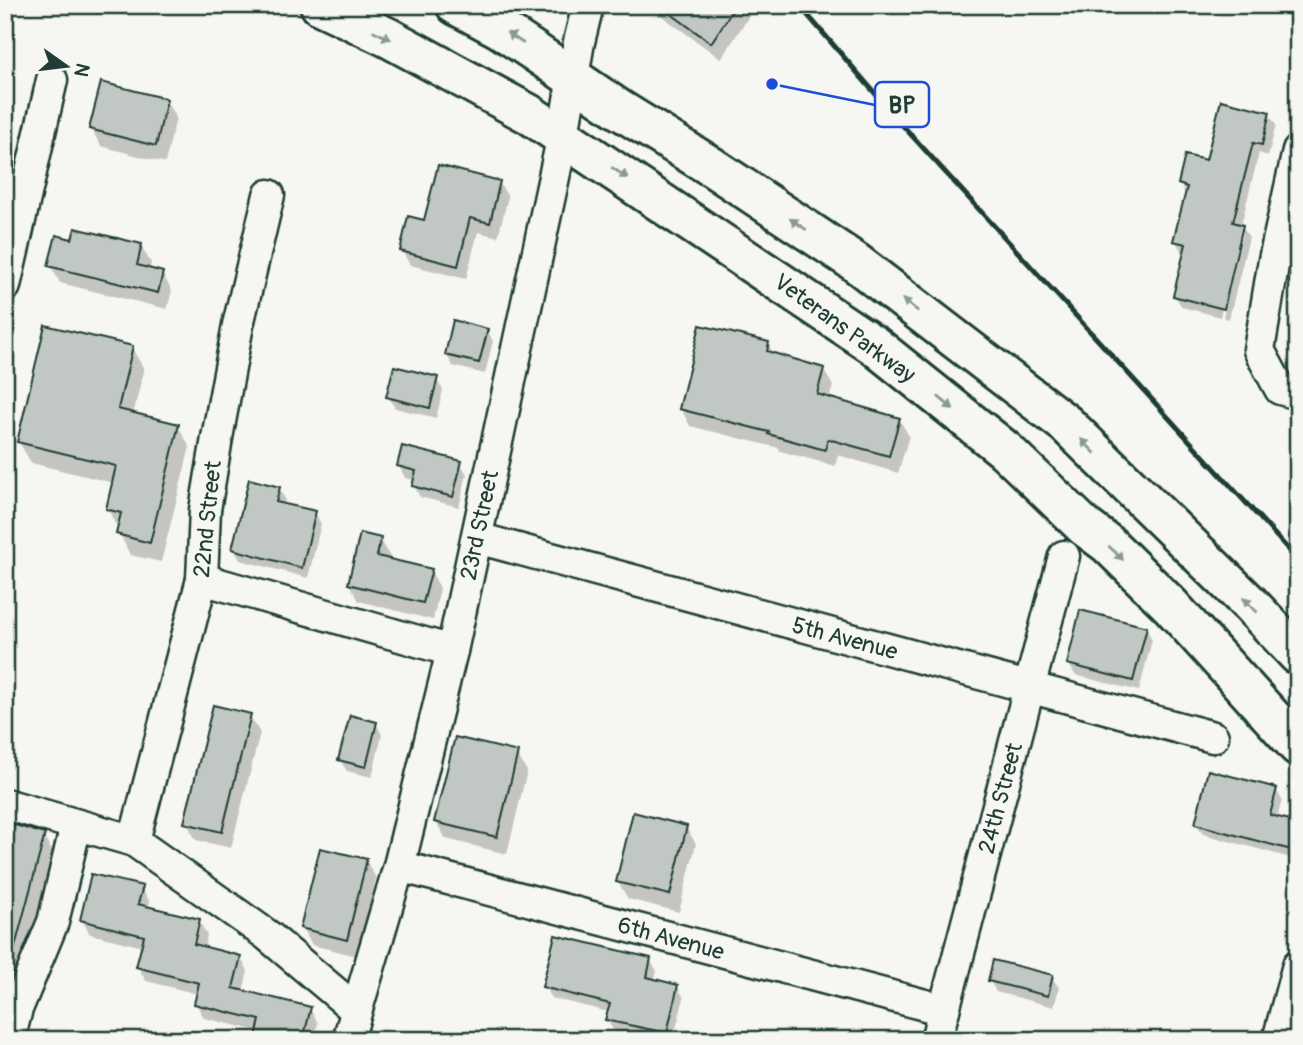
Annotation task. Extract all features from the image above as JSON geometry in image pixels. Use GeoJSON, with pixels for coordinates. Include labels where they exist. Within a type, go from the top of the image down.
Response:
{"type":"FeatureCollection","features":[{"type":"Feature","properties":{"kind":"main road","name":"Veterans Parkway"},"geometry":{"type":"LineString","coordinates":[[320,5],[389,38],[519,108],[563,135],[875,346],[1005,450],[1171,606],[1298,746]]}},
{"type":"Feature","properties":{"kind":"main road"},"geometry":{"type":"LineString","coordinates":[[456,5],[499,28],[572,75],[620,110],[712,167],[855,262],[1066,424],[1250,604],[1298,655]]}},
{"type":"Feature","properties":{"kind":"street","name":"23rd Street"},"geometry":{"type":"LineString","coordinates":[[348,1040],[399,866],[452,651],[563,135],[572,75],[588,5]]}},
{"type":"Feature","properties":{"kind":"street"},"geometry":{"type":"LineString","coordinates":[[5,286],[11,240],[52,80]]}},
{"type":"Feature","properties":{"kind":"street"},"geometry":{"type":"LineString","coordinates":[[1298,151],[1273,260],[1259,350],[1280,389],[1298,394]]}},
{"type":"Feature","properties":{"kind":"street","name":"22nd Street"},"geometry":{"type":"LineString","coordinates":[[134,841],[202,579],[205,510],[217,438],[238,325],[269,195]]}},
{"type":"Feature","properties":{"kind":"street","name":"5th Avenue"},"geometry":{"type":"LineString","coordinates":[[477,538],[1213,737]]}},
{"type":"Feature","properties":{"kind":"street","name":"24th Street"},"geometry":{"type":"LineString","coordinates":[[936,1040],[1064,556]]}},
{"type":"Feature","properties":{"kind":"street"},"geometry":{"type":"LineString","coordinates":[[202,579],[452,651]]}},
{"type":"Feature","properties":{"kind":"street"},"geometry":{"type":"LineString","coordinates":[[5,804],[134,841],[267,935],[356,1010]]}},
{"type":"Feature","properties":{"kind":"street"},"geometry":{"type":"LineString","coordinates":[[9,1040],[17,1009],[53,922],[76,825]]}},
{"type":"Feature","properties":{"kind":"street","name":"6th Avenue"},"geometry":{"type":"LineString","coordinates":[[399,866],[944,1010]]}},
{"type":"Feature","properties":{"kind":"street"},"geometry":{"type":"LineString","coordinates":[[1278,1040],[1298,965]]}},
{"type":"Feature","properties":{"kind":"building"},"geometry":{"type":"Polygon","coordinates":[[[659,5],[736,5],[711,43],[659,5]]]}},
{"type":"Feature","properties":{"kind":"building"},"geometry":{"type":"Polygon","coordinates":[[[101,82],[167,99],[156,146],[89,129],[101,82]]]}},
{"type":"Feature","properties":{"kind":"building"},"geometry":{"type":"Polygon","coordinates":[[[1221,100],[1270,112],[1262,145],[1253,143],[1233,222],[1243,225],[1224,309],[1173,296],[1186,244],[1173,241],[1187,187],[1178,184],[1185,155],[1206,160],[1221,100]]]}},
{"type":"Feature","properties":{"kind":"building"},"geometry":{"type":"Polygon","coordinates":[[[438,165],[500,181],[490,223],[470,218],[458,266],[400,251],[408,216],[424,220],[438,165]]]}},
{"type":"Feature","properties":{"kind":"building"},"geometry":{"type":"Polygon","coordinates":[[[75,228],[142,244],[137,265],[163,272],[158,293],[48,266],[56,235],[72,239],[75,228]]]}},
{"type":"Feature","properties":{"kind":"building"},"geometry":{"type":"Polygon","coordinates":[[[453,320],[488,329],[479,363],[445,355],[453,320]]]}},
{"type":"Feature","properties":{"kind":"building"},"geometry":{"type":"Polygon","coordinates":[[[45,325],[133,346],[118,409],[179,424],[150,543],[116,534],[121,513],[106,509],[116,466],[17,442],[45,325]]]}},
{"type":"Feature","properties":{"kind":"building"},"geometry":{"type":"Polygon","coordinates":[[[700,325],[769,342],[767,351],[824,368],[817,394],[900,418],[889,456],[828,439],[825,450],[768,434],[769,432],[679,409],[700,325]]]}},
{"type":"Feature","properties":{"kind":"building"},"geometry":{"type":"Polygon","coordinates":[[[394,366],[438,377],[430,408],[386,397],[394,366]]]}},
{"type":"Feature","properties":{"kind":"building"},"geometry":{"type":"Polygon","coordinates":[[[402,446],[462,461],[453,497],[412,486],[416,471],[397,466],[402,446]]]}},
{"type":"Feature","properties":{"kind":"building"},"geometry":{"type":"Polygon","coordinates":[[[249,479],[280,487],[276,502],[316,511],[302,568],[232,549],[249,479]]]}},
{"type":"Feature","properties":{"kind":"building"},"geometry":{"type":"Polygon","coordinates":[[[360,533],[381,538],[377,556],[432,569],[423,603],[348,584],[360,533]]]}},
{"type":"Feature","properties":{"kind":"building"},"geometry":{"type":"Polygon","coordinates":[[[1080,610],[1147,627],[1133,681],[1067,664],[1080,610]]]}},
{"type":"Feature","properties":{"kind":"building"},"geometry":{"type":"Polygon","coordinates":[[[213,705],[251,714],[222,832],[184,823],[213,705]]]}},
{"type":"Feature","properties":{"kind":"building"},"geometry":{"type":"Polygon","coordinates":[[[350,715],[377,722],[366,767],[338,760],[350,715]]]}},
{"type":"Feature","properties":{"kind":"building"},"geometry":{"type":"Polygon","coordinates":[[[455,737],[518,752],[497,837],[434,822],[455,737]]]}},
{"type":"Feature","properties":{"kind":"building"},"geometry":{"type":"Polygon","coordinates":[[[1208,770],[1277,788],[1270,815],[1298,822],[1295,851],[1195,824],[1208,770]]]}},
{"type":"Feature","properties":{"kind":"building"},"geometry":{"type":"Polygon","coordinates":[[[633,812],[687,826],[670,895],[616,882],[633,812]]]}},
{"type":"Feature","properties":{"kind":"building"},"geometry":{"type":"Polygon","coordinates":[[[5,822],[45,834],[12,958],[5,957],[5,822]]]}},
{"type":"Feature","properties":{"kind":"building"},"geometry":{"type":"Polygon","coordinates":[[[320,848],[367,859],[347,940],[300,928],[320,848]]]}},
{"type":"Feature","properties":{"kind":"building"},"geometry":{"type":"Polygon","coordinates":[[[91,874],[143,886],[138,904],[200,919],[194,944],[241,956],[233,988],[311,1007],[303,1040],[255,1040],[260,1020],[194,1004],[199,983],[136,967],[144,936],[80,920],[91,874]]]}},
{"type":"Feature","properties":{"kind":"building"},"geometry":{"type":"Polygon","coordinates":[[[555,935],[651,958],[647,977],[678,985],[667,1033],[605,1020],[610,1004],[542,987],[555,935]]]}},
{"type":"Feature","properties":{"kind":"building"},"geometry":{"type":"Polygon","coordinates":[[[993,960],[1053,975],[1048,996],[988,981],[993,960]]]}},
{"type":"Feature","properties":{"kind":"railway"},"geometry":{"type":"LineString","coordinates":[[799,5],[905,128],[1298,560]]}},
{"type":"Feature","properties":{"kind":"place","name":"BP"},"geometry":{"type":"Point","coordinates":[772,84]}}]}
